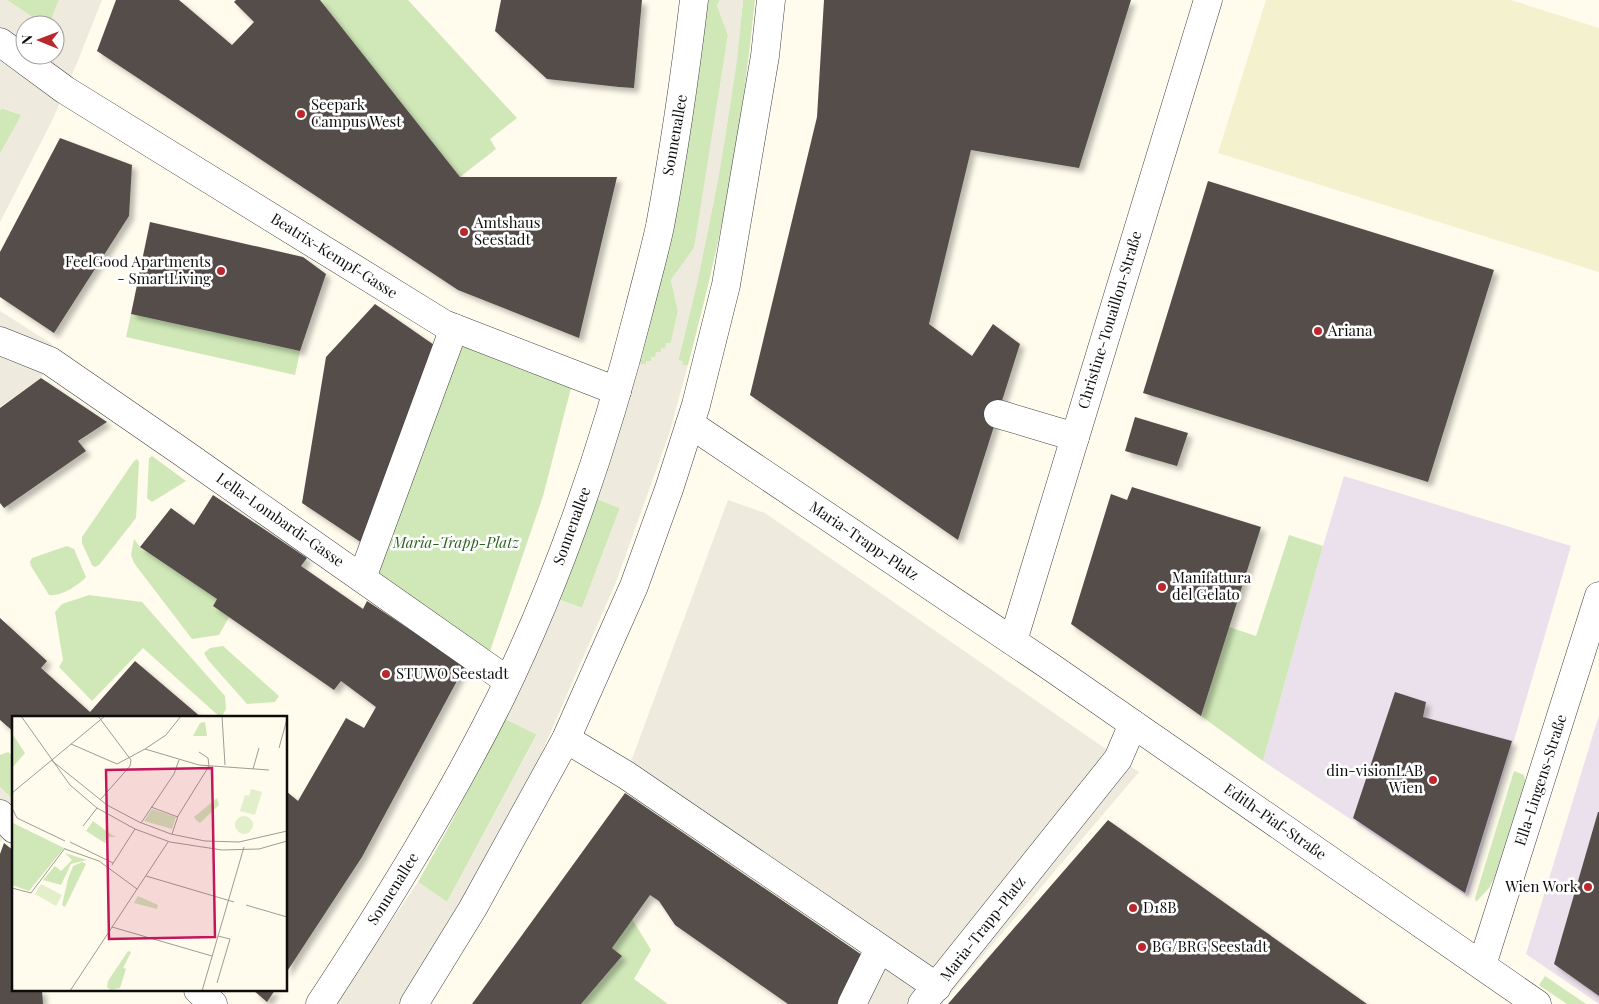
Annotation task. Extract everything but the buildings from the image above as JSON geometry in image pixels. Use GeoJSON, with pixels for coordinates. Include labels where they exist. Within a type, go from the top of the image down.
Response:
{"type":"FeatureCollection","features":[{"type":"Feature","properties":{"kind":"street","name":"Sonnenallee"},"geometry":{"type":"LineString","coordinates":[[320,1004],[406,871],[490,717],[531,631],[562,556],[617,391],[660,228],[685,77],[694,0]]}},
{"type":"Feature","properties":{"kind":"street"},"geometry":{"type":"LineString","coordinates":[[414,1004],[474,908],[566,739],[634,586],[669,489],[690,424],[726,286],[765,56],[771,0]]}},
{"type":"Feature","properties":{"kind":"street","name":"Christine-Touaillon-Straße"},"geometry":{"type":"LineString","coordinates":[[1013,641],[1208,0]]}},
{"type":"Feature","properties":{"kind":"street","name":"Beatrix-Kempf-Gasse"},"geometry":{"type":"LineString","coordinates":[[0,42],[65,90],[444,324],[617,391]]}},
{"type":"Feature","properties":{"kind":"street"},"geometry":{"type":"LineString","coordinates":[[362,578],[454,328]]}},
{"type":"Feature","properties":{"kind":"street","name":"Lella-Lombardi-Gasse"},"geometry":{"type":"LineString","coordinates":[[0,341],[50,362],[180,450],[508,681]]}},
{"type":"Feature","properties":{"kind":"street"},"geometry":{"type":"LineString","coordinates":[[998,414],[1075,437]]}},
{"type":"Feature","properties":{"kind":"street","name":"Maria-Trapp-Platz"},"geometry":{"type":"LineString","coordinates":[[690,424],[1013,641]]}},
{"type":"Feature","properties":{"kind":"street","name":"Ella-Lingens-Straße"},"geometry":{"type":"LineString","coordinates":[[1482,965],[1599,596]]}},
{"type":"Feature","properties":{"kind":"street","name":"Edith-Piaf-Straße"},"geometry":{"type":"LineString","coordinates":[[1013,641],[1537,1004]]}},
{"type":"Feature","properties":{"kind":"street","name":"Maria-Trapp-Platz"},"geometry":{"type":"LineString","coordinates":[[566,739],[626,775],[879,949],[929,996],[1118,758],[1133,724]]}},
{"type":"Feature","properties":{"kind":"street"},"geometry":{"type":"LineString","coordinates":[[852,1004],[879,949]]}},
{"type":"Feature","properties":{"kind":"street"},"geometry":{"type":"LineString","coordinates":[[200,992],[214,1004]]}},
{"type":"Feature","properties":{"kind":"shaded area"},"geometry":{"type":"Polygon","coordinates":[[[0,0],[7,0],[29,15],[15,15],[15,65],[65,65],[65,15],[53,15],[59,0],[102,0],[52,121],[0,222],[0,154],[21,115],[2,108],[0,111],[0,0]]]}},
{"type":"Feature","properties":{"kind":"shaded area"},"geometry":{"type":"Polygon","coordinates":[[[720,0],[743,0],[737,61],[719,175],[698,280],[678,360],[683,361],[682,365],[688,365],[669,434],[616,582],[541,754],[463,897],[399,1004],[335,1004],[418,882],[447,902],[537,735],[505,719],[560,600],[582,608],[620,508],[597,499],[640,364],[646,364],[646,361],[651,361],[651,357],[655,357],[656,352],[661,352],[661,348],[665,348],[666,343],[671,343],[678,311],[671,280],[694,248],[728,35],[717,5],[720,0]]]}},
{"type":"Feature","properties":{"kind":"shaded area"},"geometry":{"type":"Polygon","coordinates":[[[1266,0],[1511,0],[1599,28],[1599,272],[1218,153],[1266,0]]]}},
{"type":"Feature","properties":{"kind":"shaded area"},"geometry":{"type":"Polygon","coordinates":[[[0,311],[52,344],[50,361],[41,378],[0,407],[0,311]]]}},
{"type":"Feature","properties":{"kind":"shaded area"},"geometry":{"type":"Polygon","coordinates":[[[1344,476],[1571,546],[1468,897],[1263,761],[1344,476]]]}},
{"type":"Feature","properties":{"kind":"shaded area"},"geometry":{"type":"Polygon","coordinates":[[[728,500],[765,513],[1139,772],[942,1004],[841,1004],[865,955],[620,787],[728,500]]]}},
{"type":"Feature","properties":{"kind":"shaded area"},"geometry":{"type":"Polygon","coordinates":[[[1599,715],[1599,1004],[1526,954],[1599,715]]]}},
{"type":"Feature","properties":{"kind":"shaded area"},"geometry":{"type":"Polygon","coordinates":[[[0,787],[11,798],[12,796],[12,820],[0,843],[0,787]]]}},
{"type":"Feature","properties":{"kind":"green space"},"geometry":{"type":"Polygon","coordinates":[[[7,0],[59,0],[53,15],[29,15],[7,0]]]}},
{"type":"Feature","properties":{"kind":"green space"},"geometry":{"type":"Polygon","coordinates":[[[320,0],[408,0],[517,118],[490,139],[496,149],[460,177],[320,0]]]}},
{"type":"Feature","properties":{"kind":"green space"},"geometry":{"type":"Polygon","coordinates":[[[706,0],[720,0],[717,5],[728,35],[698,228],[694,248],[671,280],[678,311],[671,343],[651,361],[646,364],[640,364],[674,229],[696,93],[706,0]]]}},
{"type":"Feature","properties":{"kind":"green space"},"geometry":{"type":"Polygon","coordinates":[[[743,0],[755,0],[736,148],[723,218],[688,365],[682,365],[678,361],[709,227],[725,136],[743,0]]]}},
{"type":"Feature","properties":{"kind":"green space"},"geometry":{"type":"Polygon","coordinates":[[[1,108],[22,115],[0,154],[0,111],[1,108]]]}},
{"type":"Feature","properties":{"kind":"green space"},"geometry":{"type":"Polygon","coordinates":[[[131,314],[300,351],[295,375],[126,337],[131,314]]]}},
{"type":"Feature","properties":{"kind":"green space","name":"Maria-Trapp-Platz"},"geometry":{"type":"Polygon","coordinates":[[[459,343],[571,388],[543,496],[489,654],[373,575],[459,343]]]}},
{"type":"Feature","properties":{"kind":"green space"},"geometry":{"type":"Polygon","coordinates":[[[152,456],[186,481],[152,502],[147,498],[149,458],[152,456]]]}},
{"type":"Feature","properties":{"kind":"green space"},"geometry":{"type":"Polygon","coordinates":[[[137,459],[139,462],[136,518],[99,565],[95,567],[92,565],[82,543],[82,537],[137,459]]]}},
{"type":"Feature","properties":{"kind":"green space"},"geometry":{"type":"Polygon","coordinates":[[[597,499],[620,508],[582,608],[560,600],[597,499]]]}},
{"type":"Feature","properties":{"kind":"green space"},"geometry":{"type":"Polygon","coordinates":[[[1289,535],[1323,546],[1263,761],[1201,716],[1229,627],[1256,636],[1289,535]]]}},
{"type":"Feature","properties":{"kind":"green space"},"geometry":{"type":"Polygon","coordinates":[[[134,539],[140,547],[217,599],[213,606],[229,617],[219,635],[192,639],[134,563],[131,555],[134,539]]]}},
{"type":"Feature","properties":{"kind":"green space"},"geometry":{"type":"Polygon","coordinates":[[[67,546],[74,549],[86,577],[69,590],[49,595],[30,562],[32,558],[67,546]]]}},
{"type":"Feature","properties":{"kind":"green space"},"geometry":{"type":"Polygon","coordinates":[[[89,595],[142,602],[225,696],[226,709],[222,716],[219,716],[143,648],[92,701],[59,667],[63,660],[55,612],[62,604],[89,595]]]}},
{"type":"Feature","properties":{"kind":"green space"},"geometry":{"type":"Polygon","coordinates":[[[223,646],[279,696],[275,702],[247,704],[204,653],[210,648],[223,646]]]}},
{"type":"Feature","properties":{"kind":"green space"},"geometry":{"type":"Polygon","coordinates":[[[505,719],[537,734],[447,902],[418,882],[505,719]]]}},
{"type":"Feature","properties":{"kind":"green space"},"geometry":{"type":"Polygon","coordinates":[[[8,752],[12,755],[11,798],[0,787],[0,755],[8,752]]]}},
{"type":"Feature","properties":{"kind":"green space"},"geometry":{"type":"Polygon","coordinates":[[[1514,771],[1524,775],[1525,781],[1494,879],[1489,888],[1476,902],[1475,898],[1514,771]]]}},
{"type":"Feature","properties":{"kind":"green space"},"geometry":{"type":"Polygon","coordinates":[[[632,919],[651,950],[634,979],[668,1004],[581,1004],[622,956],[612,948],[632,919]]]}},
{"type":"Feature","properties":{"kind":"green space"},"geometry":{"type":"Polygon","coordinates":[[[1545,976],[1586,1004],[1567,1004],[1539,985],[1545,976]]]}},
{"type":"Feature","properties":{"kind":"place","name":"Seepark Campus West"},"geometry":{"type":"Point","coordinates":[301,114]}},
{"type":"Feature","properties":{"kind":"place","name":"Amtshaus Seestadt"},"geometry":{"type":"Point","coordinates":[464,232]}},
{"type":"Feature","properties":{"kind":"place","name":"FeelGood Apartments - SmartLiving"},"geometry":{"type":"Point","coordinates":[221,271]}},
{"type":"Feature","properties":{"kind":"place","name":"Ariana"},"geometry":{"type":"Point","coordinates":[1318,331]}},
{"type":"Feature","properties":{"kind":"place","name":"Manifattura del Gelato"},"geometry":{"type":"Point","coordinates":[1162,587]}},
{"type":"Feature","properties":{"kind":"place","name":"STUWO Seestadt"},"geometry":{"type":"Point","coordinates":[386,674]}},
{"type":"Feature","properties":{"kind":"place","name":"din-visionLAB Wien"},"geometry":{"type":"Point","coordinates":[1433,780]}},
{"type":"Feature","properties":{"kind":"place","name":"Wien Work"},"geometry":{"type":"Point","coordinates":[1588,887]}},
{"type":"Feature","properties":{"kind":"place","name":"D18B"},"geometry":{"type":"Point","coordinates":[1133,908]}},
{"type":"Feature","properties":{"kind":"place","name":"BG/BRG Seestadt"},"geometry":{"type":"Point","coordinates":[1142,947]}}]}
